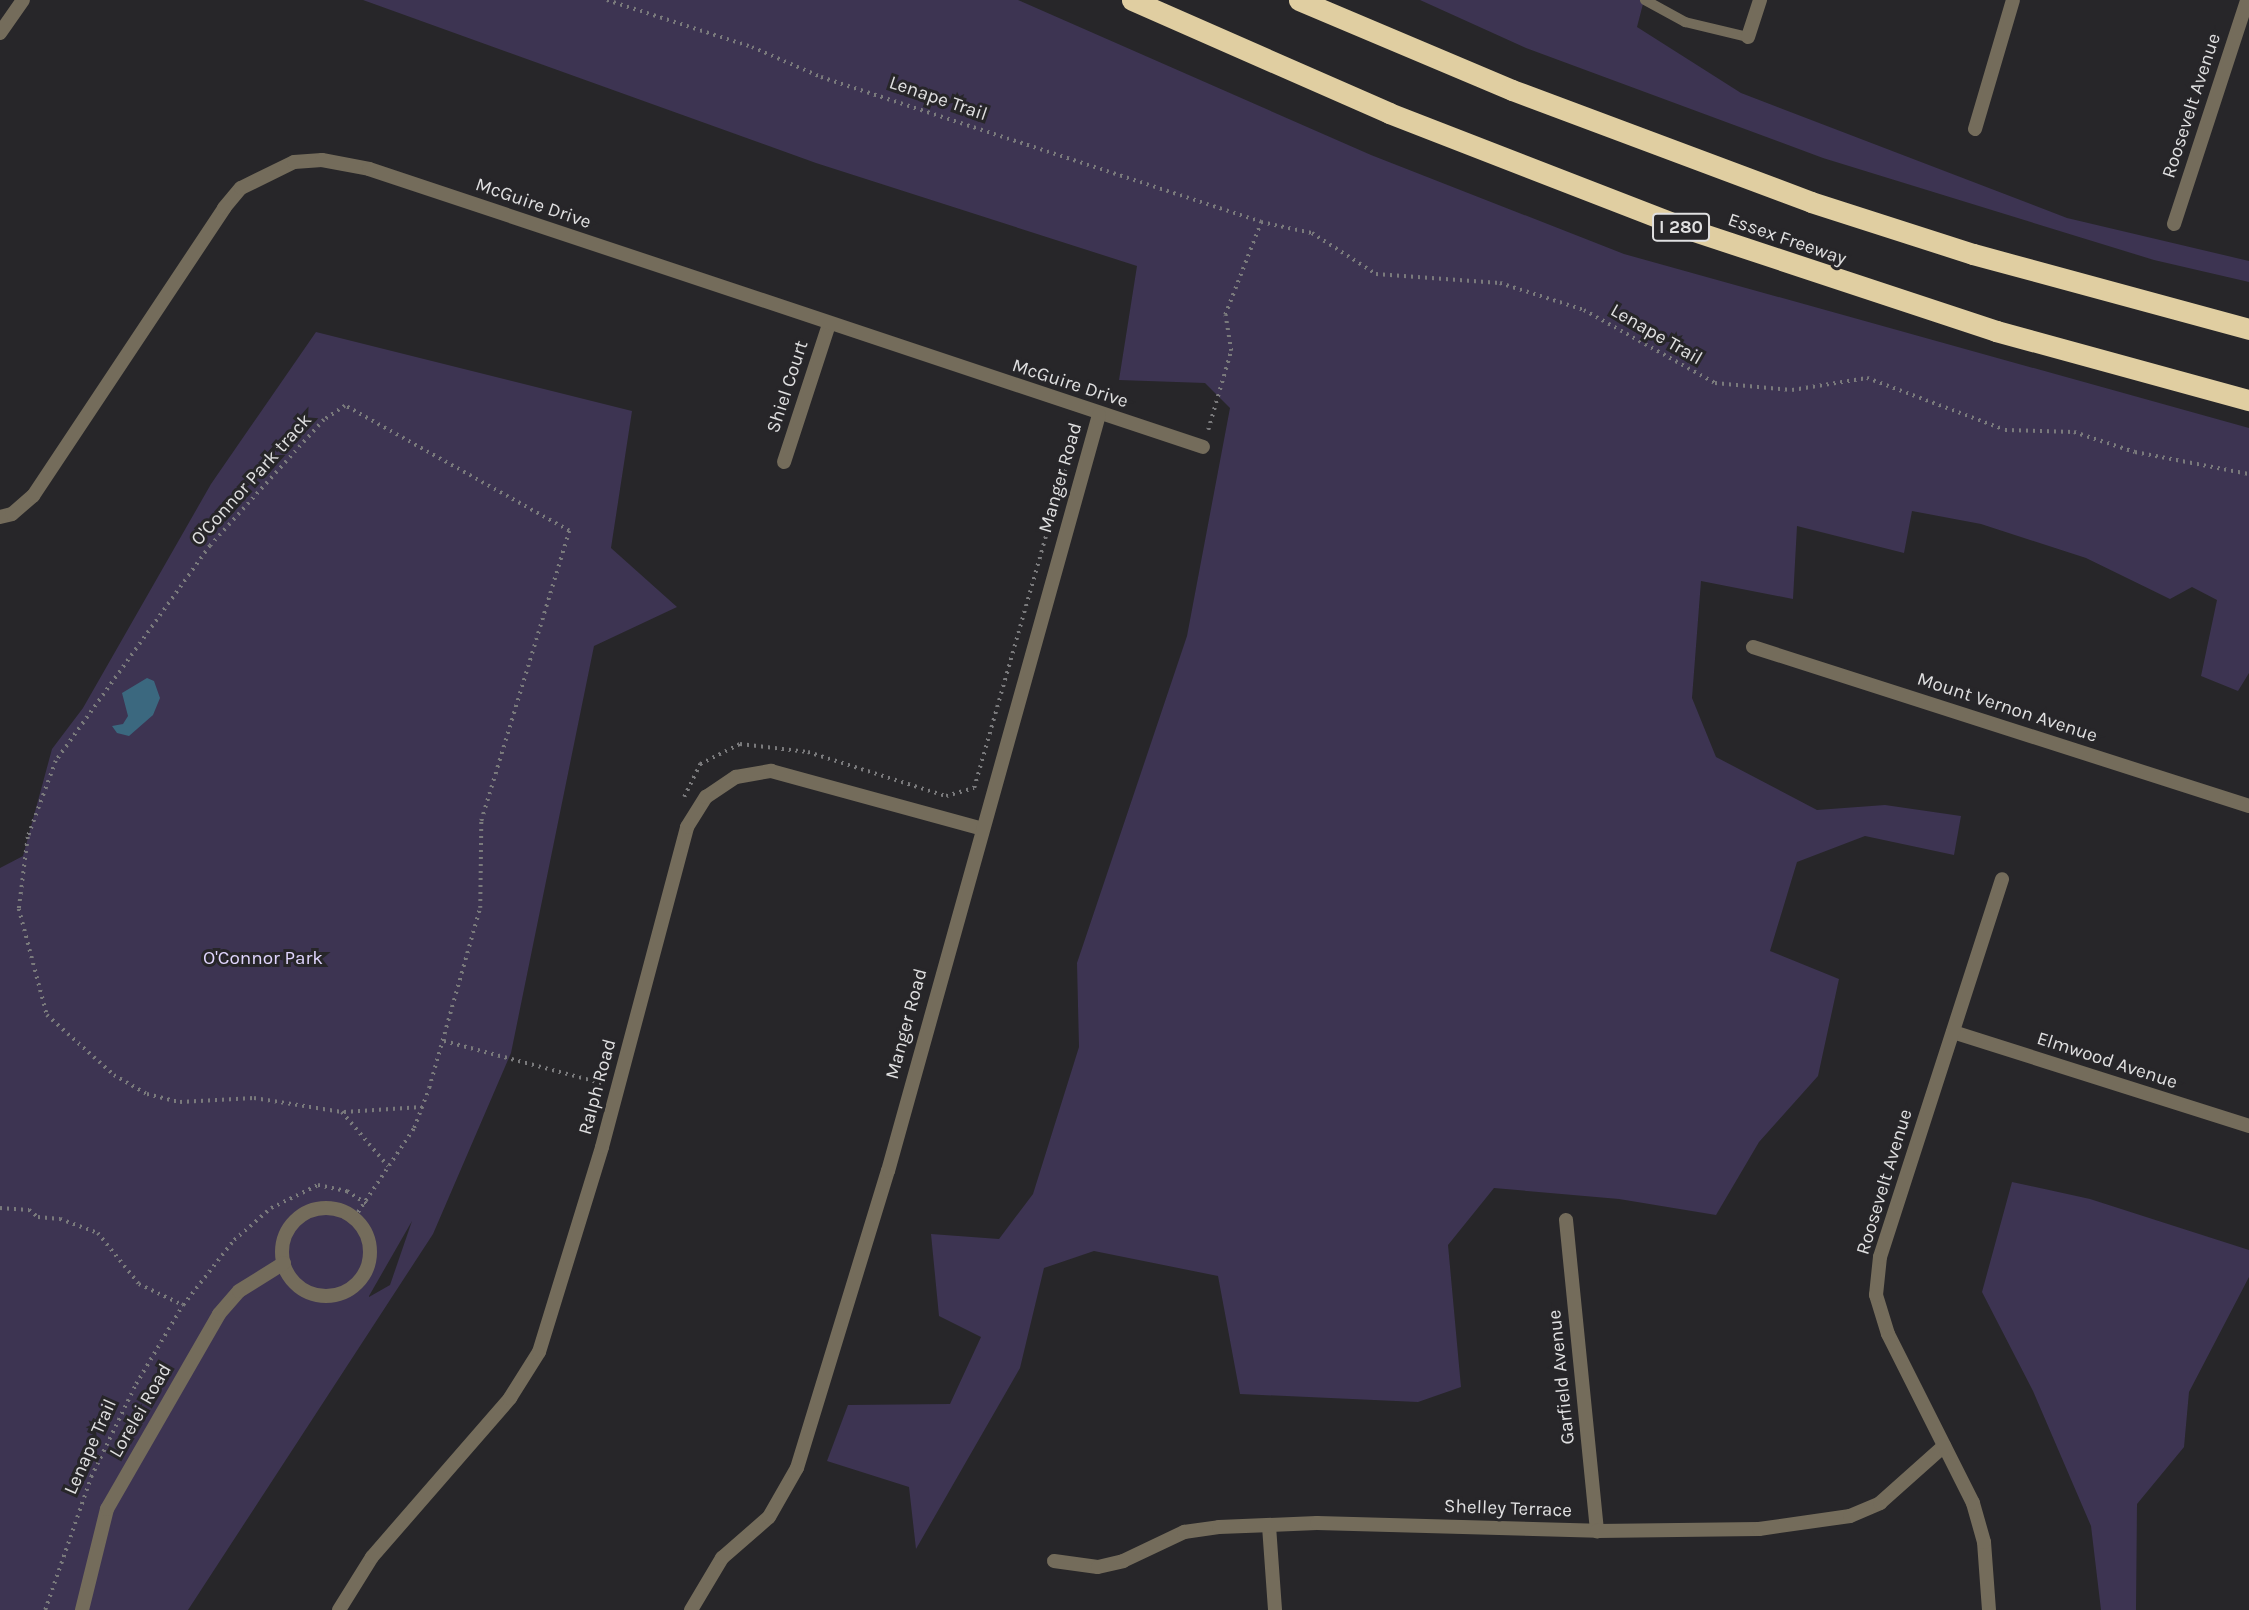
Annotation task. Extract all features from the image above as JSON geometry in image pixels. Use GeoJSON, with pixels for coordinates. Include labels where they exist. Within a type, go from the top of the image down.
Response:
{"type":"FeatureCollection","features":[{"type":"Feature","properties":{"kind":"highway","name":"Essex Freeway"},"geometry":{"type":"LineString","coordinates":[[1132,0],[1389,113],[1685,228],[1983,327],[2249,400]]}},
{"type":"Feature","properties":{"kind":"highway"},"geometry":{"type":"LineString","coordinates":[[1298,0],[1512,90],[1811,202],[1973,254],[2249,329]]}},
{"type":"Feature","properties":{"kind":"street"},"geometry":{"type":"LineString","coordinates":[[0,33],[23,0]]}},
{"type":"Feature","properties":{"kind":"street"},"geometry":{"type":"LineString","coordinates":[[1748,37],[1760,0]]}},
{"type":"Feature","properties":{"kind":"street"},"geometry":{"type":"LineString","coordinates":[[1975,128],[2013,0]]}},
{"type":"Feature","properties":{"kind":"street","name":"Roosevelt Avenue"},"geometry":{"type":"LineString","coordinates":[[2174,224],[2247,0]]}},
{"type":"Feature","properties":{"kind":"street","name":"McGuire Drive"},"geometry":{"type":"LineString","coordinates":[[0,517],[12,514],[33,496],[223,208],[241,188],[294,162],[322,160],[369,169],[1099,415],[1203,447]]}},
{"type":"Feature","properties":{"kind":"street","name":"Shiel Court"},"geometry":{"type":"LineString","coordinates":[[783,461],[829,324]]}},
{"type":"Feature","properties":{"kind":"street","name":"Manger Road"},"geometry":{"type":"LineString","coordinates":[[691,1610],[722,1558],[769,1517],[784,1497],[797,1468],[888,1171],[980,828],[1099,415]]}},
{"type":"Feature","properties":{"kind":"street","name":"Mount Vernon Avenue"},"geometry":{"type":"LineString","coordinates":[[1753,648],[2249,806]]}},
{"type":"Feature","properties":{"kind":"street","name":"Ralph Road"},"geometry":{"type":"LineString","coordinates":[[339,1610],[372,1557],[510,1398],[540,1352],[602,1147],[687,827],[706,797],[736,777],[771,771],[980,828]]}},
{"type":"Feature","properties":{"kind":"street","name":"Roosevelt Avenue"},"geometry":{"type":"LineString","coordinates":[[1989,1610],[1984,1542],[1973,1503],[1888,1334],[1877,1286],[1880,1257],[2002,878]]}},
{"type":"Feature","properties":{"kind":"street","name":"Elmwood Avenue"},"geometry":{"type":"LineString","coordinates":[[1953,1032],[2249,1126]]}},
{"type":"Feature","properties":{"kind":"street"},"geometry":{"type":"LineString","coordinates":[[329,1208],[354,1218],[369,1239],[370,1251],[364,1275],[344,1292],[319,1295],[307,1292],[288,1275],[284,1263],[285,1236],[303,1215],[329,1208]]}},
{"type":"Feature","properties":{"kind":"street","name":"Garfield Avenue"},"geometry":{"type":"LineString","coordinates":[[1566,1220],[1597,1531]]}},
{"type":"Feature","properties":{"kind":"street","name":"Lorelei Road"},"geometry":{"type":"LineString","coordinates":[[82,1610],[107,1508],[213,1326],[239,1291],[284,1263]]}},
{"type":"Feature","properties":{"kind":"street","name":"Shelley Terrace"},"geometry":{"type":"LineString","coordinates":[[1054,1561],[1098,1567],[1124,1561],[1184,1532],[1269,1526],[1597,1531],[1759,1529],[1850,1516],[1880,1503],[1944,1446]]}},
{"type":"Feature","properties":{"kind":"street"},"geometry":{"type":"LineString","coordinates":[[1269,1526],[1275,1610]]}},
{"type":"Feature","properties":{"kind":"lane"},"geometry":{"type":"LineString","coordinates":[[1645,0],[1685,22],[1748,37]]}},
{"type":"Feature","properties":{"kind":"path","name":"Lenape Trail"},"geometry":{"type":"LineString","coordinates":[[607,0],[752,47],[821,77],[1261,222],[1312,233],[1376,274],[1500,283],[1584,310],[1715,383],[1792,390],[1867,378],[2005,430],[2074,432],[2135,452],[2249,474]]}},
{"type":"Feature","properties":{"kind":"path"},"geometry":{"type":"LineString","coordinates":[[1203,447],[1231,351],[1226,315],[1261,222]]}},
{"type":"Feature","properties":{"kind":"path","name":"O'Connor Park track"},"geometry":{"type":"LineString","coordinates":[[354,1218],[368,1204],[388,1166],[408,1138],[422,1107],[480,908],[481,821],[569,531],[345,406],[324,420],[210,546],[56,761],[27,837],[19,909],[47,1015],[114,1075],[147,1094],[180,1102],[254,1098],[342,1112],[422,1107]]}},
{"type":"Feature","properties":{"kind":"path"},"geometry":{"type":"LineString","coordinates":[[342,1112],[388,1166]]}},
{"type":"Feature","properties":{"kind":"path","name":"Lenape Trail"},"geometry":{"type":"LineString","coordinates":[[45,1610],[91,1477],[136,1384],[183,1305],[234,1240],[271,1208],[318,1185],[347,1191],[368,1204]]}},
{"type":"Feature","properties":{"kind":"path"},"geometry":{"type":"LineString","coordinates":[[0,1208],[29,1209],[38,1217],[61,1219],[98,1233],[139,1284],[183,1305]]}},
{"type":"Feature","properties":{"kind":"green space"},"geometry":{"type":"Polygon","coordinates":[[[363,0],[1018,0],[1371,155],[1624,254],[2249,428],[2249,673],[2238,691],[2201,676],[2217,600],[2192,587],[2170,599],[2086,558],[1981,524],[1912,511],[1904,553],[1797,526],[1793,599],[1701,581],[1692,698],[1716,757],[1817,810],[1885,805],[1961,816],[1954,855],[1865,836],[1797,862],[1770,951],[1839,979],[1818,1076],[1759,1142],[1716,1215],[1619,1199],[1494,1188],[1448,1245],[1461,1387],[1418,1402],[1240,1394],[1218,1276],[1094,1251],[1044,1268],[1020,1368],[916,1549],[909,1487],[827,1461],[848,1405],[950,1404],[981,1337],[939,1316],[931,1234],[999,1239],[1033,1194],[1079,1047],[1077,963],[1187,636],[1230,408],[1205,383],[1119,380],[1137,266],[816,163],[363,0]]]}},
{"type":"Feature","properties":{"kind":"green space"},"geometry":{"type":"Polygon","coordinates":[[[1420,0],[1644,0],[1637,27],[1741,93],[2067,218],[2249,261],[2249,282],[2154,260],[1823,158],[1526,48],[1420,0]]]}},
{"type":"Feature","properties":{"kind":"green space","name":"O'Connor Park"},"geometry":{"type":"Polygon","coordinates":[[[316,332],[632,411],[611,548],[677,607],[594,646],[511,1053],[433,1234],[188,1610],[0,1610],[0,868],[23,856],[52,749],[83,708],[211,484],[316,332]],[[412,1221],[369,1297],[390,1285],[412,1221]]]}},
{"type":"Feature","properties":{"kind":"green space"},"geometry":{"type":"Polygon","coordinates":[[[2012,1182],[2090,1199],[2249,1250],[2249,1277],[2189,1392],[2184,1447],[2137,1504],[2136,1610],[2101,1610],[2091,1526],[2033,1391],[1982,1292],[2012,1182]]]}},
{"type":"Feature","properties":{"kind":"water"},"geometry":{"type":"Polygon","coordinates":[[[147,678],[154,681],[160,698],[153,715],[129,736],[117,733],[112,726],[123,724],[128,716],[122,693],[147,678]]]}}]}
